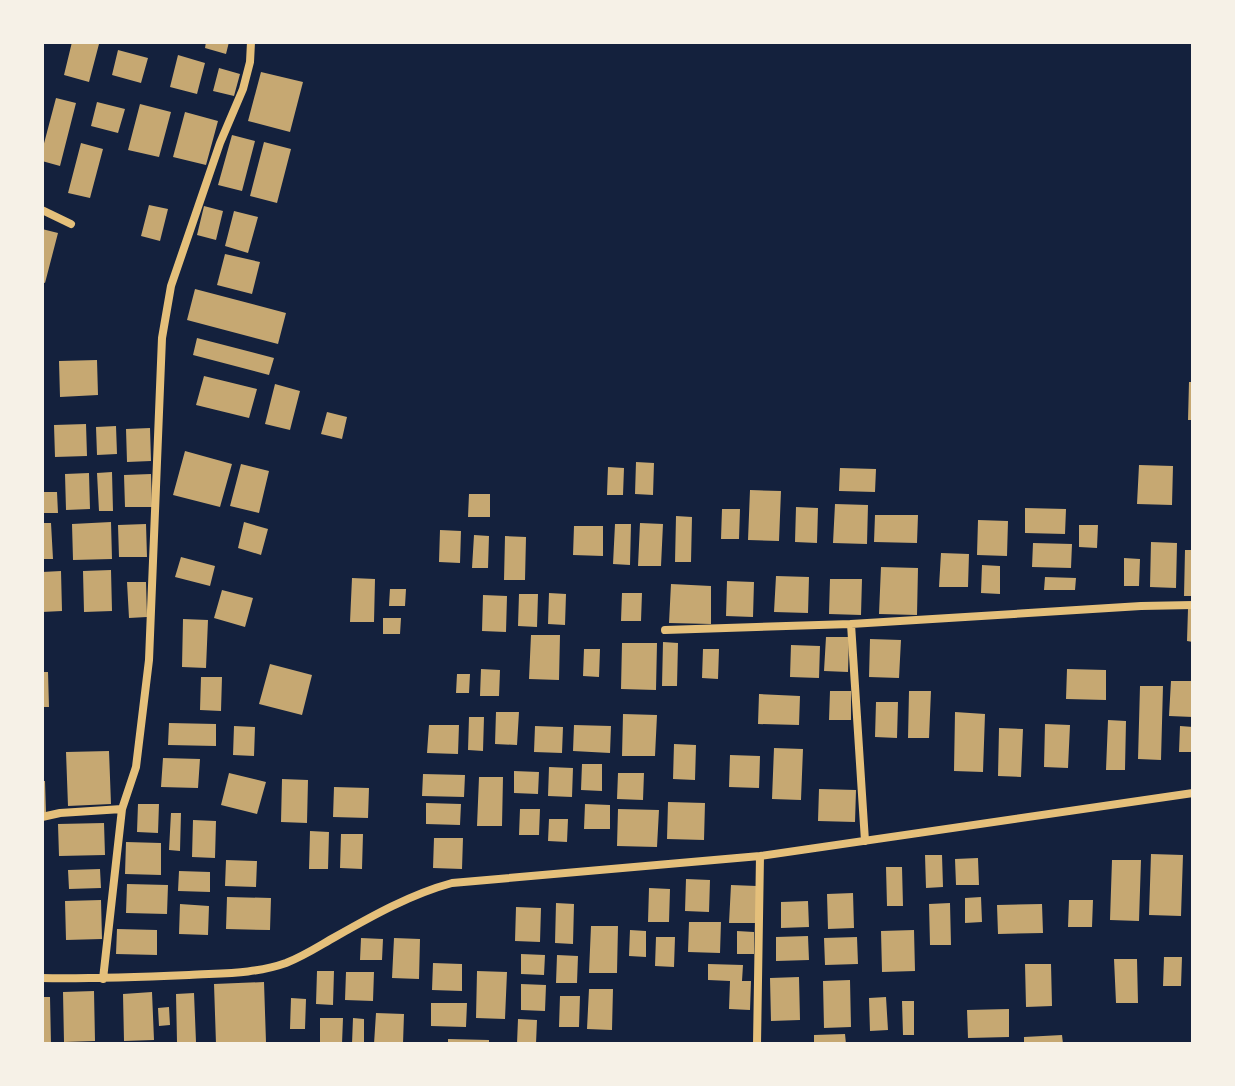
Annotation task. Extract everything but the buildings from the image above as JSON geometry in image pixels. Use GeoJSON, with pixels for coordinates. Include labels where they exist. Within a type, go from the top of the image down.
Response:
{"type":"FeatureCollection","features":[{"type":"Feature","properties":{"kind":"street"},"geometry":{"type":"LineString","coordinates":[[103,979],[122,809],[136,767],[149,660],[162,338],[171,286],[220,143],[243,89],[251,42]]}},
{"type":"Feature","properties":{"kind":"street"},"geometry":{"type":"LineString","coordinates":[[42,210],[71,224]]}},
{"type":"Feature","properties":{"kind":"street"},"geometry":{"type":"LineString","coordinates":[[665,630],[851,624],[1193,605]]}},
{"type":"Feature","properties":{"kind":"street"},"geometry":{"type":"LineString","coordinates":[[851,624],[865,841]]}},
{"type":"Feature","properties":{"kind":"street"},"geometry":{"type":"LineString","coordinates":[[42,978],[103,979],[263,969],[300,956],[408,899],[452,883],[760,856],[1193,793]]}},
{"type":"Feature","properties":{"kind":"street"},"geometry":{"type":"LineString","coordinates":[[42,817],[122,809]]}},
{"type":"Feature","properties":{"kind":"street"},"geometry":{"type":"LineString","coordinates":[[757,1044],[760,856]]}}]}
